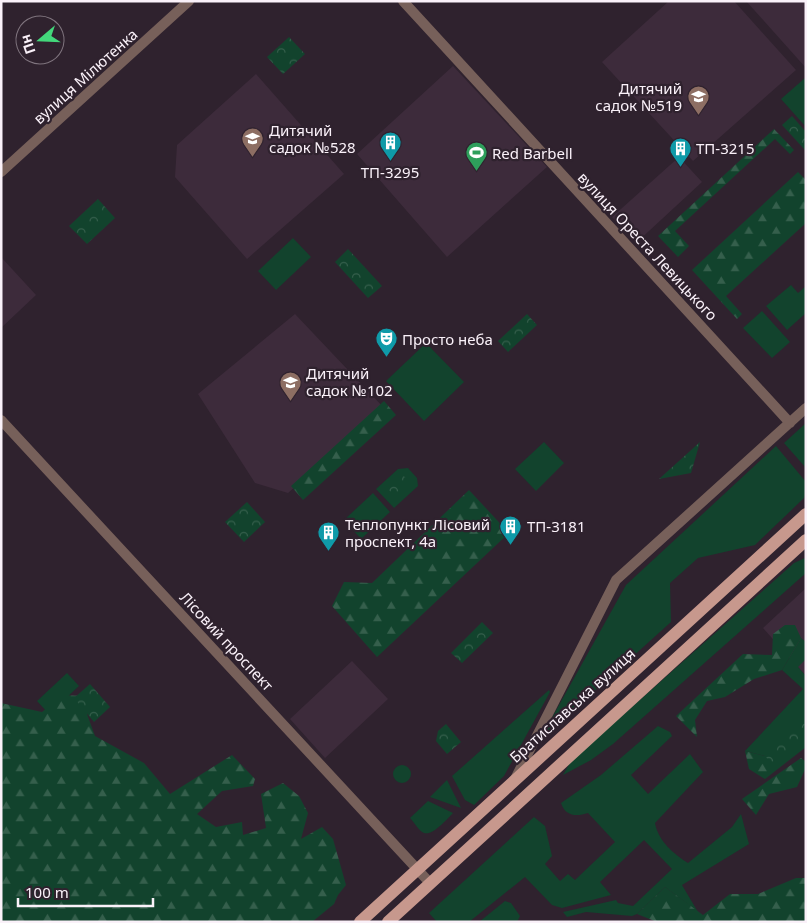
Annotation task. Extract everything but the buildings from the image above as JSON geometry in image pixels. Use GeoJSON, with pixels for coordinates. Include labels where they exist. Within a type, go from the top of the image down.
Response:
{"type":"FeatureCollection","features":[{"type":"Feature","properties":{"kind":"main road","name":"Братиславська вулиця"},"geometry":{"type":"LineString","coordinates":[[360,922],[806,514]]}},
{"type":"Feature","properties":{"kind":"main road"},"geometry":{"type":"LineString","coordinates":[[388,922],[806,540]]}},
{"type":"Feature","properties":{"kind":"street","name":"вулиця Мілютенка"},"geometry":{"type":"LineString","coordinates":[[1,172],[189,1]]}},
{"type":"Feature","properties":{"kind":"street","name":"вулиця Ореста Левицького"},"geometry":{"type":"LineString","coordinates":[[403,1],[790,423]]}},
{"type":"Feature","properties":{"kind":"street"},"geometry":{"type":"LineString","coordinates":[[514,780],[616,580],[806,408]]}},
{"type":"Feature","properties":{"kind":"street","name":"Лісовий проспект"},"geometry":{"type":"LineString","coordinates":[[1,420],[430,883]]}},
{"type":"Feature","properties":{"kind":"shaded area","name":"Дитячий садок №519"},"geometry":{"type":"Polygon","coordinates":[[[669,1],[734,1],[796,70],[693,161],[602,62],[669,1]]]}},
{"type":"Feature","properties":{"kind":"shaded area"},"geometry":{"type":"Polygon","coordinates":[[[746,1],[806,1],[806,68],[746,1]]]}},
{"type":"Feature","properties":{"kind":"shaded area"},"geometry":{"type":"Polygon","coordinates":[[[453,66],[547,167],[447,257],[357,154],[453,66]]]}},
{"type":"Feature","properties":{"kind":"shaded area","name":"Дитячий садок №528"},"geometry":{"type":"Polygon","coordinates":[[[256,74],[344,174],[247,259],[175,177],[177,145],[256,74]]]}},
{"type":"Feature","properties":{"kind":"shaded area"},"geometry":{"type":"Polygon","coordinates":[[[679,157],[702,182],[636,243],[612,217],[679,157]]]}},
{"type":"Feature","properties":{"kind":"shaded area"},"geometry":{"type":"Polygon","coordinates":[[[1,257],[36,295],[1,328],[1,257]]]}},
{"type":"Feature","properties":{"kind":"shaded area","name":"Дитячий садок №102"},"geometry":{"type":"Polygon","coordinates":[[[295,314],[384,408],[288,493],[255,483],[198,394],[295,314]]]}},
{"type":"Feature","properties":{"kind":"shaded area"},"geometry":{"type":"Polygon","coordinates":[[[806,588],[806,676],[763,628],[806,588]]]}},
{"type":"Feature","properties":{"kind":"shaded area"},"geometry":{"type":"Polygon","coordinates":[[[352,661],[388,699],[325,758],[290,719],[352,661]]]}},
{"type":"Feature","properties":{"kind":"green space"},"geometry":{"type":"Polygon","coordinates":[[[289,37],[305,54],[283,74],[267,57],[289,37]]]}},
{"type":"Feature","properties":{"kind":"green space"},"geometry":{"type":"Polygon","coordinates":[[[806,79],[806,127],[781,99],[806,79]]]}},
{"type":"Feature","properties":{"kind":"green space"},"geometry":{"type":"Polygon","coordinates":[[[792,116],[806,132],[805,150],[782,125],[792,116]]]}},
{"type":"Feature","properties":{"kind":"green space"},"geometry":{"type":"Polygon","coordinates":[[[774,129],[794,150],[790,154],[775,139],[675,231],[689,246],[678,257],[658,236],[774,129]]]}},
{"type":"Feature","properties":{"kind":"green space"},"geometry":{"type":"Polygon","coordinates":[[[798,172],[806,180],[806,223],[726,296],[742,314],[737,319],[692,270],[798,172]]]}},
{"type":"Feature","properties":{"kind":"green space"},"geometry":{"type":"Polygon","coordinates":[[[98,199],[115,218],[87,244],[69,226],[98,199]]]}},
{"type":"Feature","properties":{"kind":"green space"},"geometry":{"type":"Polygon","coordinates":[[[293,238],[311,257],[276,290],[258,271],[293,238]]]}},
{"type":"Feature","properties":{"kind":"green space"},"geometry":{"type":"Polygon","coordinates":[[[348,249],[382,286],[368,298],[335,262],[348,249]]]}},
{"type":"Feature","properties":{"kind":"green space"},"geometry":{"type":"Polygon","coordinates":[[[791,285],[798,293],[806,286],[806,313],[787,330],[766,306],[791,285]]]}},
{"type":"Feature","properties":{"kind":"green space"},"geometry":{"type":"Polygon","coordinates":[[[762,311],[790,342],[772,358],[743,328],[762,311]]]}},
{"type":"Feature","properties":{"kind":"green space"},"geometry":{"type":"Polygon","coordinates":[[[527,314],[537,325],[508,352],[498,341],[527,314]]]}},
{"type":"Feature","properties":{"kind":"green space"},"geometry":{"type":"Polygon","coordinates":[[[426,343],[464,382],[424,421],[386,381],[426,343]]]}},
{"type":"Feature","properties":{"kind":"green space"},"geometry":{"type":"Polygon","coordinates":[[[384,401],[396,415],[303,500],[291,486],[384,401]]]}},
{"type":"Feature","properties":{"kind":"green space"},"geometry":{"type":"Polygon","coordinates":[[[806,423],[806,468],[784,443],[806,423]]]}},
{"type":"Feature","properties":{"kind":"green space"},"geometry":{"type":"Polygon","coordinates":[[[544,442],[564,463],[536,491],[515,469],[544,442]]]}},
{"type":"Feature","properties":{"kind":"green space"},"geometry":{"type":"Polygon","coordinates":[[[700,442],[691,473],[659,479],[700,442]]]}},
{"type":"Feature","properties":{"kind":"green space"},"geometry":{"type":"Polygon","coordinates":[[[776,446],[806,482],[804,498],[755,545],[698,558],[670,583],[671,622],[539,741],[626,585],[776,446]]]}},
{"type":"Feature","properties":{"kind":"green space"},"geometry":{"type":"Polygon","coordinates":[[[408,468],[417,478],[418,486],[394,508],[376,489],[398,469],[408,468]]]}},
{"type":"Feature","properties":{"kind":"green space"},"geometry":{"type":"Polygon","coordinates":[[[403,475],[410,483],[395,497],[388,489],[403,475]]]}},
{"type":"Feature","properties":{"kind":"green space"},"geometry":{"type":"Polygon","coordinates":[[[469,490],[509,533],[377,657],[332,606],[344,582],[372,583],[469,490]]]}},
{"type":"Feature","properties":{"kind":"green space"},"geometry":{"type":"Polygon","coordinates":[[[373,493],[390,512],[361,539],[344,520],[373,493]]]}},
{"type":"Feature","properties":{"kind":"green space"},"geometry":{"type":"Polygon","coordinates":[[[247,502],[265,522],[244,542],[225,522],[247,502]]]}},
{"type":"Feature","properties":{"kind":"green space"},"geometry":{"type":"Polygon","coordinates":[[[805,558],[806,573],[613,744],[591,760],[563,775],[571,761],[794,563],[805,558]]]}},
{"type":"Feature","properties":{"kind":"green space"},"geometry":{"type":"Polygon","coordinates":[[[482,622],[493,633],[462,663],[451,653],[482,622]]]}},
{"type":"Feature","properties":{"kind":"green space"},"geometry":{"type":"Polygon","coordinates":[[[785,625],[795,625],[801,638],[782,670],[754,679],[725,697],[707,701],[695,720],[697,737],[676,716],[743,654],[772,655],[773,634],[785,625]]]}},
{"type":"Feature","properties":{"kind":"green space"},"geometry":{"type":"Polygon","coordinates":[[[801,638],[806,642],[806,659],[798,667],[806,676],[806,733],[777,759],[745,751],[803,689],[782,670],[801,638]]]}},
{"type":"Feature","properties":{"kind":"green space"},"geometry":{"type":"Polygon","coordinates":[[[67,673],[79,686],[49,714],[37,701],[67,673]]]}},
{"type":"Feature","properties":{"kind":"green space"},"geometry":{"type":"Polygon","coordinates":[[[90,684],[110,707],[94,722],[74,698],[90,684]]]}},
{"type":"Feature","properties":{"kind":"green space"},"geometry":{"type":"Polygon","coordinates":[[[549,690],[550,692],[504,776],[474,805],[465,800],[452,776],[549,690]]]}},
{"type":"Feature","properties":{"kind":"green space"},"geometry":{"type":"Polygon","coordinates":[[[62,695],[83,696],[91,703],[87,714],[95,736],[144,763],[170,794],[232,755],[255,779],[253,786],[222,791],[197,814],[216,827],[242,822],[243,835],[266,828],[261,794],[283,783],[299,796],[308,813],[301,839],[322,827],[333,839],[346,885],[334,904],[312,922],[1,922],[1,703],[42,712],[62,695]]]}},
{"type":"Feature","properties":{"kind":"green space"},"geometry":{"type":"Polygon","coordinates":[[[801,721],[806,726],[806,738],[775,767],[764,755],[801,721]]]}},
{"type":"Feature","properties":{"kind":"green space"},"geometry":{"type":"Polygon","coordinates":[[[446,724],[461,742],[447,754],[436,741],[438,731],[446,724]]]}},
{"type":"Feature","properties":{"kind":"green space"},"geometry":{"type":"Polygon","coordinates":[[[658,726],[670,732],[672,736],[631,775],[648,794],[690,754],[703,772],[655,823],[659,836],[672,851],[688,863],[732,827],[741,814],[749,844],[682,885],[698,912],[665,887],[637,914],[632,916],[586,912],[567,917],[563,912],[616,900],[618,903],[633,906],[672,869],[644,840],[600,882],[611,895],[562,908],[552,905],[525,877],[469,922],[437,922],[429,913],[534,817],[545,826],[552,856],[545,864],[560,881],[568,874],[575,880],[615,842],[588,813],[579,815],[568,813],[561,803],[601,775],[658,726]]]}},
{"type":"Feature","properties":{"kind":"green space"},"geometry":{"type":"Polygon","coordinates":[[[806,733],[806,747],[765,779],[749,769],[745,751],[777,759],[806,733]]]}},
{"type":"Feature","properties":{"kind":"green space"},"geometry":{"type":"Polygon","coordinates":[[[801,758],[806,762],[806,767],[797,787],[769,794],[756,815],[742,799],[801,758]]]}},
{"type":"Feature","properties":{"kind":"green space"},"geometry":{"type":"Polygon","coordinates":[[[402,765],[408,768],[411,774],[408,780],[402,783],[396,780],[393,774],[396,768],[402,765]]]}},
{"type":"Feature","properties":{"kind":"green space"},"geometry":{"type":"Polygon","coordinates":[[[447,780],[461,808],[430,797],[447,780]]]}},
{"type":"Feature","properties":{"kind":"green space"},"geometry":{"type":"Polygon","coordinates":[[[428,801],[453,813],[440,826],[431,832],[424,833],[410,818],[428,801]]]}},
{"type":"Feature","properties":{"kind":"green space"},"geometry":{"type":"Polygon","coordinates":[[[796,878],[806,878],[806,922],[657,922],[637,914],[665,887],[703,915],[730,894],[758,894],[796,878]]]}},
{"type":"Feature","properties":{"kind":"green space"},"geometry":{"type":"Polygon","coordinates":[[[505,901],[511,903],[520,916],[517,922],[479,922],[505,901]]]}},
{"type":"Feature","properties":{"kind":"place","name":"Дитячий садок №519"},"geometry":{"type":"Point","coordinates":[698,116]}},
{"type":"Feature","properties":{"kind":"place","name":"Дитячий садок №528"},"geometry":{"type":"Point","coordinates":[253,158]}},
{"type":"Feature","properties":{"kind":"place","name":"ТП-3295"},"geometry":{"type":"Point","coordinates":[390,162]}},
{"type":"Feature","properties":{"kind":"place","name":"ТП-3215"},"geometry":{"type":"Point","coordinates":[680,167]}},
{"type":"Feature","properties":{"kind":"place","name":"Red Barbell"},"geometry":{"type":"Point","coordinates":[476,172]}},
{"type":"Feature","properties":{"kind":"place","name":"Просто неба"},"geometry":{"type":"Point","coordinates":[386,358]}},
{"type":"Feature","properties":{"kind":"place","name":"Дитячий садок №102"},"geometry":{"type":"Point","coordinates":[290,401]}},
{"type":"Feature","properties":{"kind":"place","name":"ТП-3181"},"geometry":{"type":"Point","coordinates":[511,545]}},
{"type":"Feature","properties":{"kind":"place","name":"Теплопункт Лісовий проспект, 4а"},"geometry":{"type":"Point","coordinates":[329,552]}}]}
